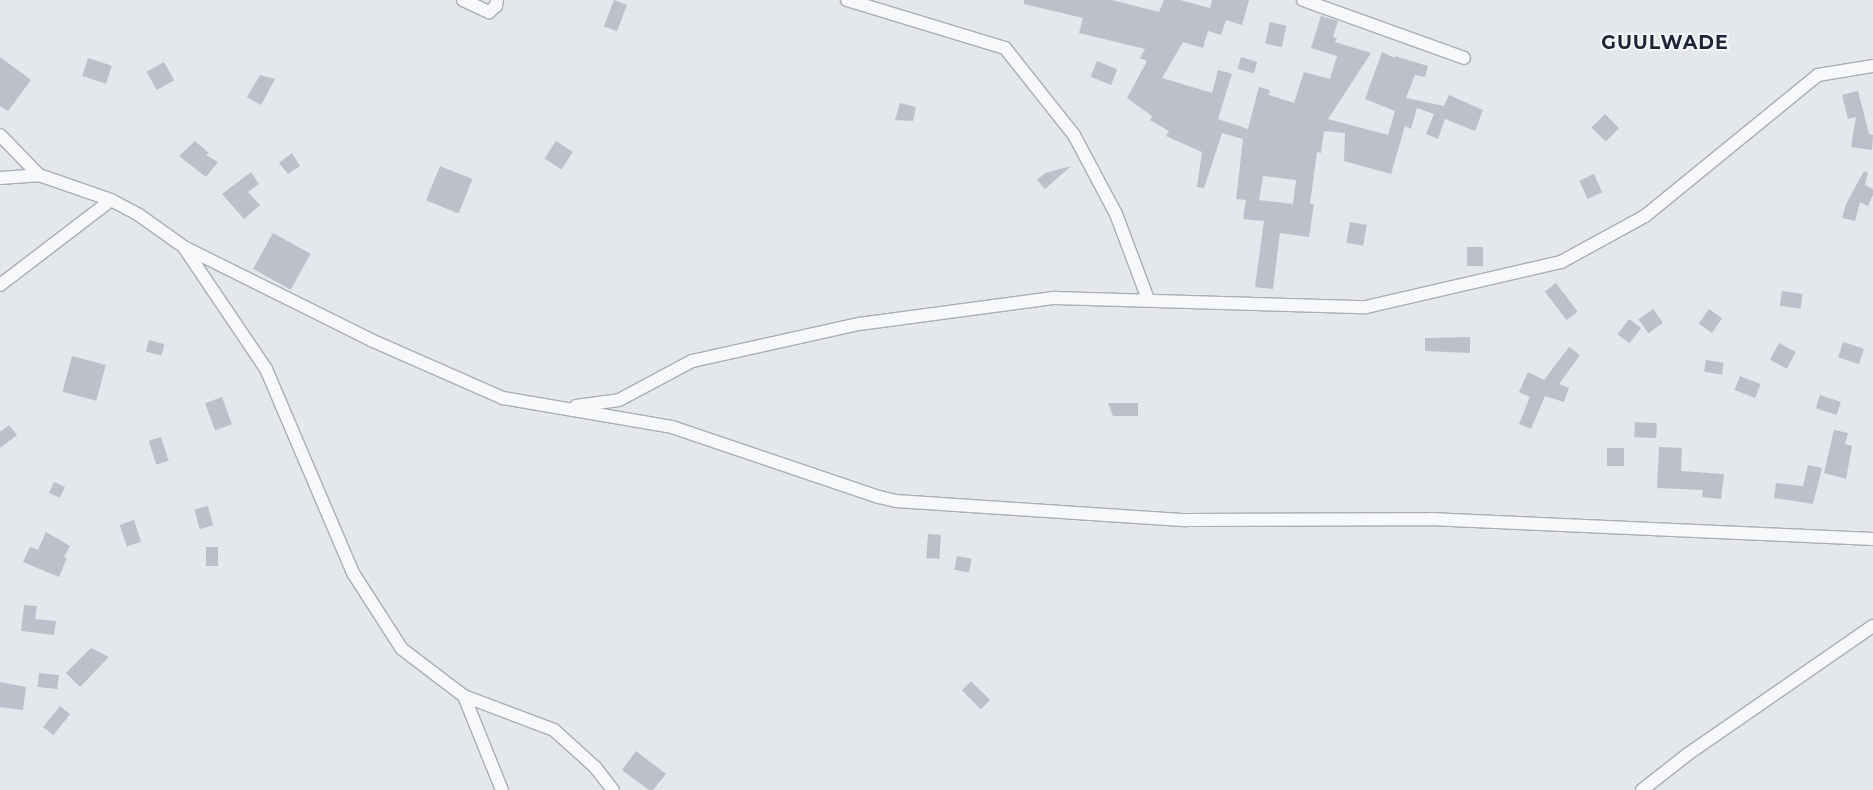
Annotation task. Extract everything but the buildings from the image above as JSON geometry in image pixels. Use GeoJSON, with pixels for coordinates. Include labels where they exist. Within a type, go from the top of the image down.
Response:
{"type":"FeatureCollection","features":[{"type":"Feature","properties":{"kind":"street"},"geometry":{"type":"LineString","coordinates":[[463,0],[489,12],[496,6],[497,0]]}},
{"type":"Feature","properties":{"kind":"street"},"geometry":{"type":"LineString","coordinates":[[847,0],[1005,48],[1074,135],[1116,214],[1148,299]]}},
{"type":"Feature","properties":{"kind":"street"},"geometry":{"type":"LineString","coordinates":[[1303,0],[1464,58]]}},
{"type":"Feature","properties":{"kind":"street"},"geometry":{"type":"LineString","coordinates":[[564,408],[619,400],[692,362],[859,324],[1055,298],[1148,299],[1366,307],[1561,262],[1645,216],[1818,75],[1873,66]]}},
{"type":"Feature","properties":{"kind":"street"},"geometry":{"type":"LineString","coordinates":[[0,136],[39,175]]}},
{"type":"Feature","properties":{"kind":"street"},"geometry":{"type":"LineString","coordinates":[[0,178],[39,175],[111,200],[139,216],[184,247],[373,341],[503,398],[672,427],[879,497],[896,501],[1185,520],[1430,520],[1873,539]]}},
{"type":"Feature","properties":{"kind":"street"},"geometry":{"type":"LineString","coordinates":[[0,285],[111,200]]}},
{"type":"Feature","properties":{"kind":"street"},"geometry":{"type":"LineString","coordinates":[[184,247],[266,369],[353,573],[402,649],[464,696],[554,730],[595,767],[613,790]]}},
{"type":"Feature","properties":{"kind":"street"},"geometry":{"type":"LineString","coordinates":[[1642,790],[1688,754],[1873,626]]}},
{"type":"Feature","properties":{"kind":"street"},"geometry":{"type":"LineString","coordinates":[[464,696],[502,790]]}},
{"type":"Feature","properties":{"kind":"district","name":"GUULWADE"},"geometry":{"type":"Point","coordinates":[1665,43]}}]}
